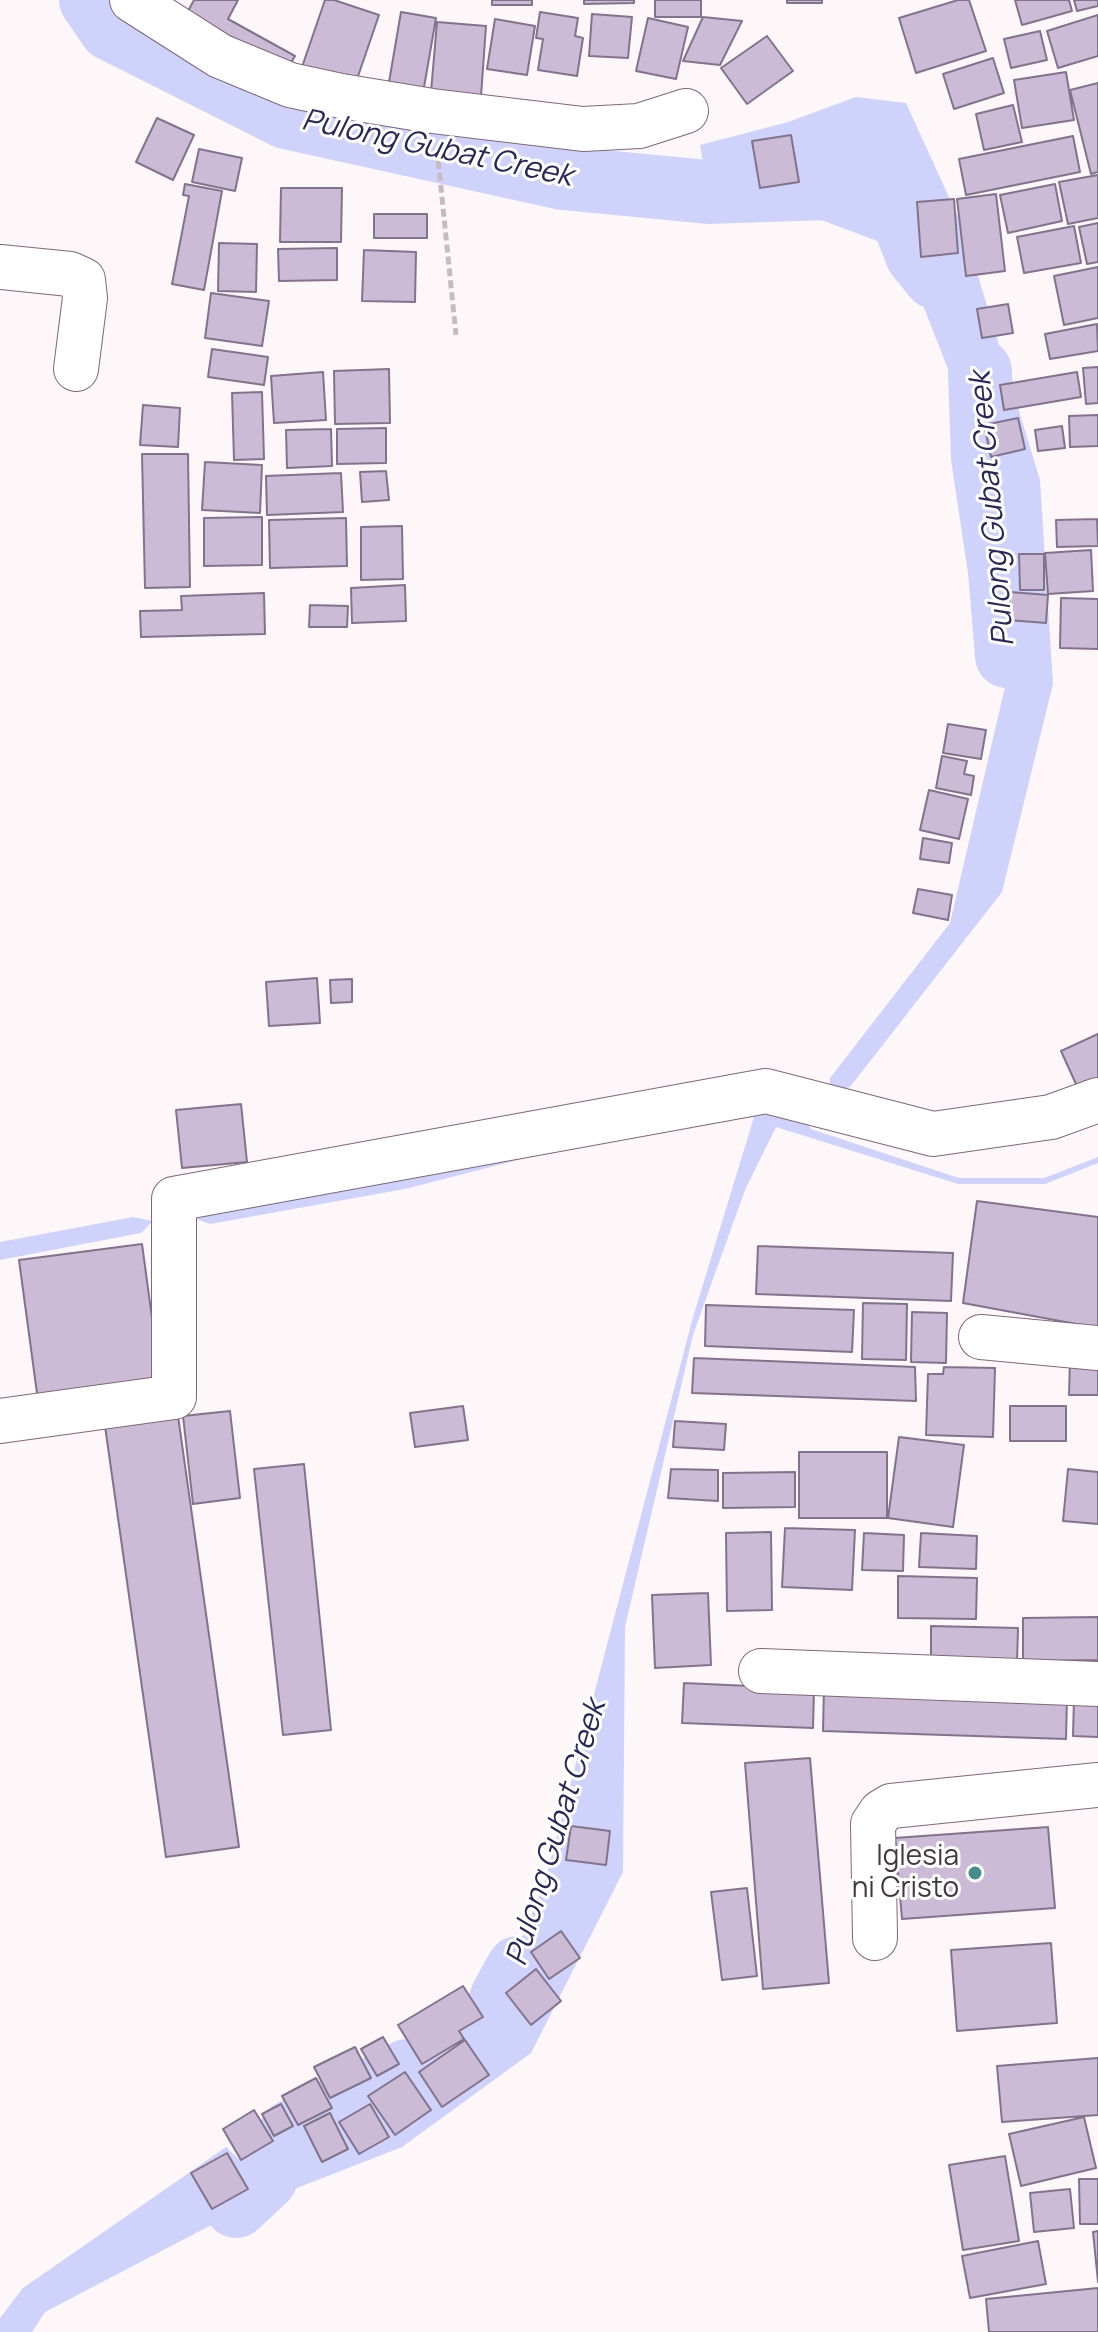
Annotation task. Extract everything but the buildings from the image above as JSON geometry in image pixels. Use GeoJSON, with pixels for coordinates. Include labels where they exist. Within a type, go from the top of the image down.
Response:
{"type":"FeatureCollection","features":[{"type":"Feature","properties":{"kind":"street"},"geometry":{"type":"LineString","coordinates":[[132,0],[220,56],[290,85],[341,96],[432,111],[583,129],[639,126],[686,111]]}},
{"type":"Feature","properties":{"kind":"street"},"geometry":{"type":"LineString","coordinates":[[0,267],[70,274],[83,280],[85,298],[76,369]]}},
{"type":"Feature","properties":{"kind":"street"},"geometry":{"type":"LineString","coordinates":[[0,1421],[174,1397],[174,1199],[766,1091],[933,1134],[1051,1117],[1098,1100]]}},
{"type":"Feature","properties":{"kind":"street"},"geometry":{"type":"LineString","coordinates":[[981,1337],[1098,1348]]}},
{"type":"Feature","properties":{"kind":"street"},"geometry":{"type":"LineString","coordinates":[[761,1671],[1098,1684]]}},
{"type":"Feature","properties":{"kind":"street"},"geometry":{"type":"LineString","coordinates":[[875,1938],[873,1824],[881,1812],[891,1806],[1098,1785]]}},
{"type":"Feature","properties":{"kind":"path"},"geometry":{"type":"LineString","coordinates":[[436,137],[456,335]]}},
{"type":"Feature","properties":{"kind":"water"},"geometry":{"type":"Polygon","coordinates":[[[856,97],[906,103],[964,230],[1040,480],[1053,684],[1002,892],[850,1087],[829,1093],[830,1078],[950,923],[1005,687],[996,492],[880,195],[804,159],[717,193],[708,192],[700,145],[788,122],[856,97]]]}},
{"type":"Feature","properties":{"kind":"water"},"geometry":{"type":"Polygon","coordinates":[[[765,1111],[792,1121],[805,1120],[811,1129],[959,1178],[1044,1178],[1098,1157],[1098,1163],[1045,1184],[958,1184],[776,1127],[745,1190],[693,1335],[625,1627],[623,1872],[531,2053],[402,2147],[238,2211],[45,2312],[32,2332],[0,2332],[0,2318],[23,2288],[226,2147],[243,2163],[408,2068],[415,2070],[468,2036],[492,2013],[545,1881],[693,1317],[754,1117],[662,1123],[405,1189],[210,1224],[193,1218],[205,1205],[405,1169],[649,1118],[765,1111]]]}},
{"type":"Feature","properties":{"kind":"water"},"geometry":{"type":"Polygon","coordinates":[[[133,1217],[153,1221],[141,1233],[0,1260],[0,1242],[133,1217]]]}},
{"type":"Feature","properties":{"kind":"waterway","name":"Pulong Gubat Creek"},"geometry":{"type":"LineString","coordinates":[[91,0],[111,29],[286,117],[563,178],[708,192],[827,188],[902,216],[917,255],[935,277]]}},
{"type":"Feature","properties":{"kind":"waterway","name":"Pulong Gubat Creek"},"geometry":{"type":"LineString","coordinates":[[980,371],[983,458],[1000,571],[1007,656]]}},
{"type":"Feature","properties":{"kind":"waterway","name":"Pulong Gubat Creek"},"geometry":{"type":"LineString","coordinates":[[236,2206],[265,2179],[291,2132],[407,2071],[412,2074],[495,2018],[502,1997],[518,1968]]}},
{"type":"Feature","properties":{"kind":"place","name":"Iglesia ni Cristo"},"geometry":{"type":"Point","coordinates":[975,1873]}}]}
